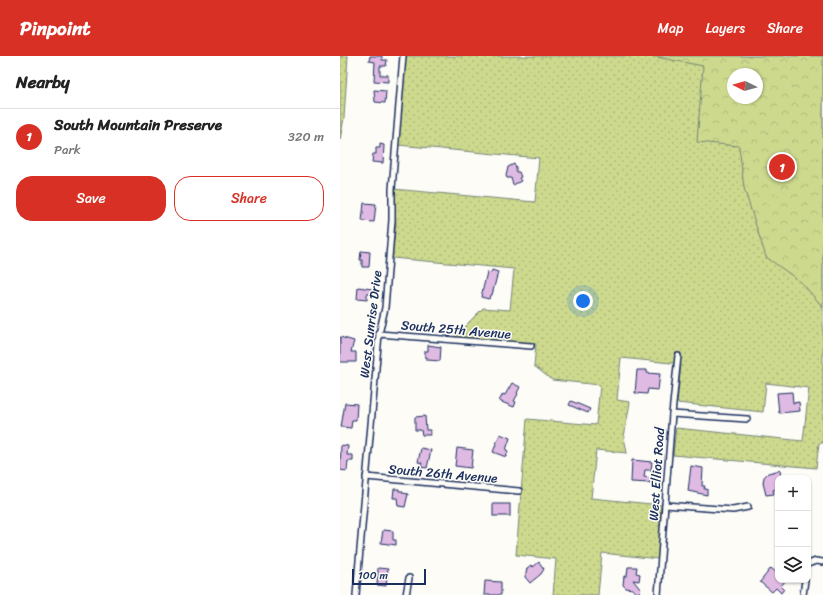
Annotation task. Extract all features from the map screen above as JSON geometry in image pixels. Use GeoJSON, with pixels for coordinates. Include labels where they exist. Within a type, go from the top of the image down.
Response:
{"type":"FeatureCollection","features":[{"type":"Feature","properties":{"kind":"street","name":"West Sunrise Drive"},"geometry":{"type":"LineString","coordinates":[[356,595],[378,334],[385,308],[392,220],[392,189],[403,56]]}},
{"type":"Feature","properties":{"kind":"street","name":"South 25th Avenue"},"geometry":{"type":"LineString","coordinates":[[378,334],[531,346]]}},
{"type":"Feature","properties":{"kind":"street","name":"West Elliot Road"},"geometry":{"type":"LineString","coordinates":[[658,595],[678,356]]}},
{"type":"Feature","properties":{"kind":"street"},"geometry":{"type":"LineString","coordinates":[[672,414],[747,419]]}},
{"type":"Feature","properties":{"kind":"street","name":"South 26th Avenue"},"geometry":{"type":"LineString","coordinates":[[366,477],[519,491]]}},
{"type":"Feature","properties":{"kind":"street"},"geometry":{"type":"LineString","coordinates":[[665,505],[733,510],[748,507]]}},
{"type":"Feature","properties":{"kind":"street"},"geometry":{"type":"LineString","coordinates":[[811,563],[816,561],[823,562]]}},
{"type":"Feature","properties":{"kind":"street"},"geometry":{"type":"LineString","coordinates":[[406,595],[409,578]]}},
{"type":"Feature","properties":{"kind":"street"},"geometry":{"type":"LineString","coordinates":[[804,595],[805,583]]}},
{"type":"Feature","properties":{"kind":"green space"},"geometry":{"type":"Polygon","coordinates":[[[340,56],[348,56],[344,118],[340,140],[340,56]]]}},
{"type":"Feature","properties":{"kind":"green space"},"geometry":{"type":"Polygon","coordinates":[[[406,56],[823,56],[823,443],[819,443],[816,468],[673,455],[676,428],[803,441],[809,388],[766,383],[763,412],[677,403],[681,364],[621,358],[617,400],[630,402],[624,437],[627,453],[596,450],[591,498],[661,505],[659,559],[602,553],[598,595],[553,595],[556,559],[516,555],[527,419],[596,425],[600,385],[552,380],[534,366],[536,344],[454,337],[483,308],[510,310],[514,269],[392,258],[396,223],[393,189],[535,202],[539,158],[398,145],[406,56]]]}},
{"type":"Feature","properties":{"kind":"green space"},"geometry":{"type":"Polygon","coordinates":[[[651,56],[823,56],[823,307],[801,282],[766,257],[744,188],[739,146],[697,142],[703,66],[651,56]]]}},
{"type":"Feature","properties":{"kind":"building"},"geometry":{"type":"Polygon","coordinates":[[[370,56],[382,56],[382,60],[387,60],[386,66],[380,66],[380,75],[388,75],[388,82],[374,81],[375,62],[369,61],[370,56]]]}},
{"type":"Feature","properties":{"kind":"building"},"geometry":{"type":"Polygon","coordinates":[[[374,90],[386,91],[385,103],[375,102],[374,90]]]}},
{"type":"Feature","properties":{"kind":"building"},"geometry":{"type":"Polygon","coordinates":[[[380,144],[384,145],[383,163],[372,162],[373,154],[376,154],[376,148],[380,148],[380,144]]]}},
{"type":"Feature","properties":{"kind":"building"},"geometry":{"type":"Polygon","coordinates":[[[514,164],[516,167],[516,172],[519,172],[521,177],[519,178],[521,181],[513,185],[511,178],[507,178],[506,176],[508,167],[514,164]]]}},
{"type":"Feature","properties":{"kind":"building"},"geometry":{"type":"Polygon","coordinates":[[[364,203],[376,204],[374,222],[362,221],[364,203]]]}},
{"type":"Feature","properties":{"kind":"building"},"geometry":{"type":"Polygon","coordinates":[[[361,251],[370,252],[369,267],[362,267],[362,260],[360,260],[361,251]]]}},
{"type":"Feature","properties":{"kind":"building"},"geometry":{"type":"Polygon","coordinates":[[[492,270],[498,272],[492,295],[490,295],[489,299],[481,297],[487,272],[491,273],[492,270]]]}},
{"type":"Feature","properties":{"kind":"building"},"geometry":{"type":"Polygon","coordinates":[[[358,287],[372,289],[371,294],[367,294],[367,300],[357,299],[358,287]]]}},
{"type":"Feature","properties":{"kind":"building"},"geometry":{"type":"Polygon","coordinates":[[[340,337],[354,341],[351,352],[356,352],[356,362],[340,362],[340,337]]]}},
{"type":"Feature","properties":{"kind":"building"},"geometry":{"type":"Polygon","coordinates":[[[428,345],[441,347],[440,361],[427,360],[427,357],[425,357],[425,351],[428,351],[428,345]]]}},
{"type":"Feature","properties":{"kind":"building"},"geometry":{"type":"Polygon","coordinates":[[[637,370],[647,370],[647,373],[660,374],[658,390],[648,389],[647,394],[635,393],[637,370]]]}},
{"type":"Feature","properties":{"kind":"building"},"geometry":{"type":"Polygon","coordinates":[[[512,383],[520,387],[514,401],[516,402],[514,407],[499,401],[503,394],[505,395],[512,383]]]}},
{"type":"Feature","properties":{"kind":"building"},"geometry":{"type":"Polygon","coordinates":[[[792,392],[793,403],[799,402],[800,411],[779,413],[777,393],[792,392]]]}},
{"type":"Feature","properties":{"kind":"building"},"geometry":{"type":"Polygon","coordinates":[[[571,401],[590,409],[588,413],[569,405],[571,401]]]}},
{"type":"Feature","properties":{"kind":"building"},"geometry":{"type":"Polygon","coordinates":[[[345,403],[357,404],[356,420],[352,420],[351,428],[341,427],[345,403]]]}},
{"type":"Feature","properties":{"kind":"building"},"geometry":{"type":"Polygon","coordinates":[[[425,416],[426,430],[430,430],[430,435],[422,435],[421,430],[415,430],[415,417],[425,416]]]}},
{"type":"Feature","properties":{"kind":"building"},"geometry":{"type":"Polygon","coordinates":[[[500,434],[510,438],[506,450],[508,451],[506,457],[493,452],[500,434]]]}},
{"type":"Feature","properties":{"kind":"building"},"geometry":{"type":"Polygon","coordinates":[[[341,445],[348,446],[347,455],[353,455],[353,461],[348,461],[347,471],[340,470],[341,445]]]}},
{"type":"Feature","properties":{"kind":"building"},"geometry":{"type":"Polygon","coordinates":[[[421,448],[431,450],[427,468],[421,467],[422,463],[418,462],[421,448]]]}},
{"type":"Feature","properties":{"kind":"building"},"geometry":{"type":"Polygon","coordinates":[[[457,448],[473,450],[471,468],[455,466],[457,448]]]}},
{"type":"Feature","properties":{"kind":"building"},"geometry":{"type":"Polygon","coordinates":[[[632,460],[652,462],[651,470],[645,470],[644,477],[651,478],[650,483],[631,482],[632,460]]]}},
{"type":"Feature","properties":{"kind":"building"},"geometry":{"type":"Polygon","coordinates":[[[691,466],[703,468],[702,486],[705,486],[704,489],[707,489],[707,495],[688,491],[691,466]]]}},
{"type":"Feature","properties":{"kind":"building"},"geometry":{"type":"Polygon","coordinates":[[[780,470],[781,475],[775,475],[775,490],[773,490],[774,494],[766,495],[763,483],[764,477],[768,473],[780,470]]]}},
{"type":"Feature","properties":{"kind":"building"},"geometry":{"type":"Polygon","coordinates":[[[394,489],[399,489],[399,491],[403,491],[403,493],[408,494],[405,507],[398,506],[397,498],[393,498],[394,489]]]}},
{"type":"Feature","properties":{"kind":"building"},"geometry":{"type":"Polygon","coordinates":[[[493,504],[510,504],[510,516],[493,516],[493,504]]]}},
{"type":"Feature","properties":{"kind":"building"},"geometry":{"type":"Polygon","coordinates":[[[383,530],[393,531],[393,540],[396,540],[396,545],[381,543],[383,530]]]}},
{"type":"Feature","properties":{"kind":"building"},"geometry":{"type":"Polygon","coordinates":[[[539,562],[544,569],[541,574],[530,583],[525,577],[527,568],[531,565],[533,567],[539,562]]]}},
{"type":"Feature","properties":{"kind":"building"},"geometry":{"type":"Polygon","coordinates":[[[628,567],[637,567],[636,573],[640,574],[639,581],[633,580],[641,590],[637,594],[633,589],[626,588],[623,585],[624,576],[627,576],[628,567]]]}},
{"type":"Feature","properties":{"kind":"building"},"geometry":{"type":"Polygon","coordinates":[[[378,568],[388,569],[386,586],[377,585],[378,568]]]}},
{"type":"Feature","properties":{"kind":"building"},"geometry":{"type":"Polygon","coordinates":[[[771,568],[775,571],[775,583],[784,583],[781,586],[784,589],[781,593],[776,588],[772,592],[760,582],[771,568]]]}},
{"type":"Feature","properties":{"kind":"building"},"geometry":{"type":"Polygon","coordinates":[[[485,581],[501,582],[501,595],[484,595],[485,581]]]}},
{"type":"Feature","properties":{"kind":"place","name":"South Mountain Preserve"},"geometry":{"type":"Point","coordinates":[782,167]}}]}
